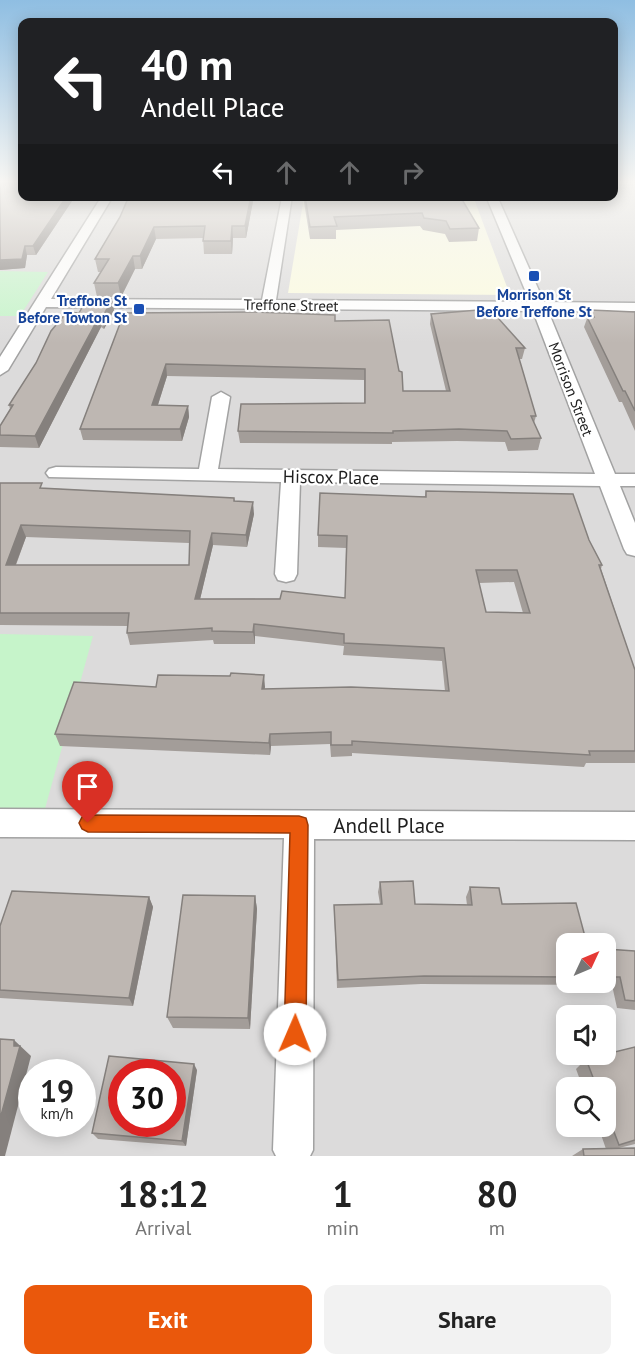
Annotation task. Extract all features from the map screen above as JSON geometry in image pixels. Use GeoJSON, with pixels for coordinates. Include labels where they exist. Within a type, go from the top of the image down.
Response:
{"type":"FeatureCollection","features":[{"type":"Feature","properties":{"kind":"street"},"geometry":{"type":"LineString","coordinates":[[0,370],[84,235]]}},
{"type":"Feature","properties":{"kind":"street"},"geometry":{"type":"LineString","coordinates":[[268,304],[280,235]]}},
{"type":"Feature","properties":{"kind":"street","name":"Morrison Street"},"geometry":{"type":"LineString","coordinates":[[508,235],[539,307],[635,549]]}},
{"type":"Feature","properties":{"kind":"street","name":"Treffone Street"},"geometry":{"type":"LineString","coordinates":[[43,303],[635,307]]}},
{"type":"Feature","properties":{"kind":"street"},"geometry":{"type":"LineString","coordinates":[[207,475],[221,397]]}},
{"type":"Feature","properties":{"kind":"street","name":"Hiscox Place"},"geometry":{"type":"LineString","coordinates":[[56,473],[635,480]]}},
{"type":"Feature","properties":{"kind":"street"},"geometry":{"type":"LineString","coordinates":[[286,574],[291,476]]}},
{"type":"Feature","properties":{"kind":"street","name":"Andell Place"},"geometry":{"type":"LineString","coordinates":[[0,823],[635,826]]}},
{"type":"Feature","properties":{"kind":"street"},"geometry":{"type":"LineString","coordinates":[[293,1150],[299,825]]}},
{"type":"Feature","properties":{"kind":"shaded area"},"geometry":{"type":"Polygon","coordinates":[[[0,235],[635,235],[635,1156],[0,1156],[0,235]]]}},
{"type":"Feature","properties":{"kind":"shaded area"},"geometry":{"type":"Polygon","coordinates":[[[298,235],[488,235],[510,295],[288,293],[298,235]]]}},
{"type":"Feature","properties":{"kind":"green space"},"geometry":{"type":"Polygon","coordinates":[[[0,271],[48,272],[20,316],[0,316],[0,271]]]}},
{"type":"Feature","properties":{"kind":"green space"},"geometry":{"type":"Polygon","coordinates":[[[0,634],[93,636],[41,823],[0,823],[0,634]]]}},
{"type":"Feature","properties":{"kind":"building"},"geometry":{"type":"Polygon","coordinates":[[[0,235],[41,235],[33,246],[25,246],[22,259],[0,260],[0,235]]]}},
{"type":"Feature","properties":{"kind":"building"},"geometry":{"type":"Polygon","coordinates":[[[109,235],[150,235],[140,256],[133,256],[118,283],[94,283],[109,259],[95,259],[109,235]]]}},
{"type":"Feature","properties":{"kind":"building"},"geometry":{"type":"Polygon","coordinates":[[[204,235],[231,235],[231,241],[203,241],[204,235]]]}},
{"type":"Feature","properties":{"kind":"building"},"geometry":{"type":"Polygon","coordinates":[[[87,299],[112,299],[102,318],[99,317],[35,436],[0,435],[0,426],[13,405],[9,405],[36,363],[51,331],[67,312],[79,313],[87,299]]]}},
{"type":"Feature","properties":{"kind":"building"},"geometry":{"type":"Polygon","coordinates":[[[490,309],[525,348],[516,348],[536,416],[531,416],[541,438],[511,439],[507,431],[459,429],[393,431],[393,433],[238,431],[241,404],[365,403],[365,369],[166,364],[152,405],[188,406],[180,429],[80,429],[124,313],[254,312],[335,315],[335,321],[389,320],[399,371],[402,372],[403,391],[450,391],[431,314],[490,309]]]}},
{"type":"Feature","properties":{"kind":"building"},"geometry":{"type":"Polygon","coordinates":[[[590,310],[635,312],[635,411],[587,317],[594,317],[590,310]]]}},
{"type":"Feature","properties":{"kind":"building"},"geometry":{"type":"Polygon","coordinates":[[[0,483],[42,483],[40,488],[234,498],[234,501],[253,502],[246,535],[212,533],[195,599],[280,599],[282,591],[345,598],[347,536],[318,535],[320,493],[426,497],[426,491],[573,494],[589,540],[602,565],[599,565],[635,670],[635,751],[589,751],[590,755],[352,741],[352,745],[331,745],[331,732],[270,734],[269,743],[55,734],[74,682],[156,687],[158,675],[230,676],[231,673],[264,675],[262,689],[351,687],[449,691],[444,648],[344,643],[344,634],[254,624],[253,632],[212,631],[212,628],[127,633],[129,613],[0,613],[0,483]],[[21,525],[6,565],[189,565],[190,531],[21,525]],[[476,570],[486,612],[530,613],[517,570],[476,570]]]}},
{"type":"Feature","properties":{"kind":"building"},"geometry":{"type":"Polygon","coordinates":[[[413,881],[415,904],[472,905],[470,887],[499,888],[502,904],[576,903],[584,933],[556,933],[556,977],[424,976],[338,980],[334,905],[382,904],[380,882],[413,881]]]}},
{"type":"Feature","properties":{"kind":"building"},"geometry":{"type":"Polygon","coordinates":[[[12,891],[149,897],[129,998],[0,990],[0,926],[12,891]]]}},
{"type":"Feature","properties":{"kind":"building"},"geometry":{"type":"Polygon","coordinates":[[[183,895],[255,896],[248,1018],[167,1017],[183,895]]]}},
{"type":"Feature","properties":{"kind":"building"},"geometry":{"type":"Polygon","coordinates":[[[616,950],[635,951],[635,1001],[625,1000],[620,977],[616,977],[616,950]]]}},
{"type":"Feature","properties":{"kind":"building"},"geometry":{"type":"Polygon","coordinates":[[[0,1039],[14,1040],[14,1046],[20,1046],[0,1119],[0,1039]]]}},
{"type":"Feature","properties":{"kind":"building"},"geometry":{"type":"Polygon","coordinates":[[[635,1047],[635,1140],[619,1145],[616,1137],[616,1077],[593,1077],[588,1065],[616,1065],[616,1052],[635,1047]]]}},
{"type":"Feature","properties":{"kind":"building"},"geometry":{"type":"Polygon","coordinates":[[[109,1056],[141,1059],[108,1059],[109,1056]]]}},
{"type":"Feature","properties":{"kind":"building"},"geometry":{"type":"Polygon","coordinates":[[[108,1061],[108,1134],[96,1133],[96,1115],[108,1061]]]}},
{"type":"Feature","properties":{"kind":"building"},"geometry":{"type":"Polygon","coordinates":[[[186,1063],[194,1064],[186,1115],[186,1063]]]}},
{"type":"Feature","properties":{"kind":"building"},"geometry":{"type":"Polygon","coordinates":[[[137,1137],[183,1137],[182,1141],[137,1137]]]}},
{"type":"Feature","properties":{"kind":"building"},"geometry":{"type":"Polygon","coordinates":[[[635,1148],[635,1156],[584,1156],[583,1149],[635,1148]]]}},
{"type":"Feature","properties":{"kind":"place","name":"Morrison St Before Treffone St"},"geometry":{"type":"Point","coordinates":[534,276]}},
{"type":"Feature","properties":{"kind":"place","name":"Treffone St Before Towton St"},"geometry":{"type":"Point","coordinates":[139,309]}},
{"type":"Feature","properties":{"kind":"route"},"geometry":{"type":"LineString","coordinates":[[88,823],[299,825],[295,1034]]}}]}
